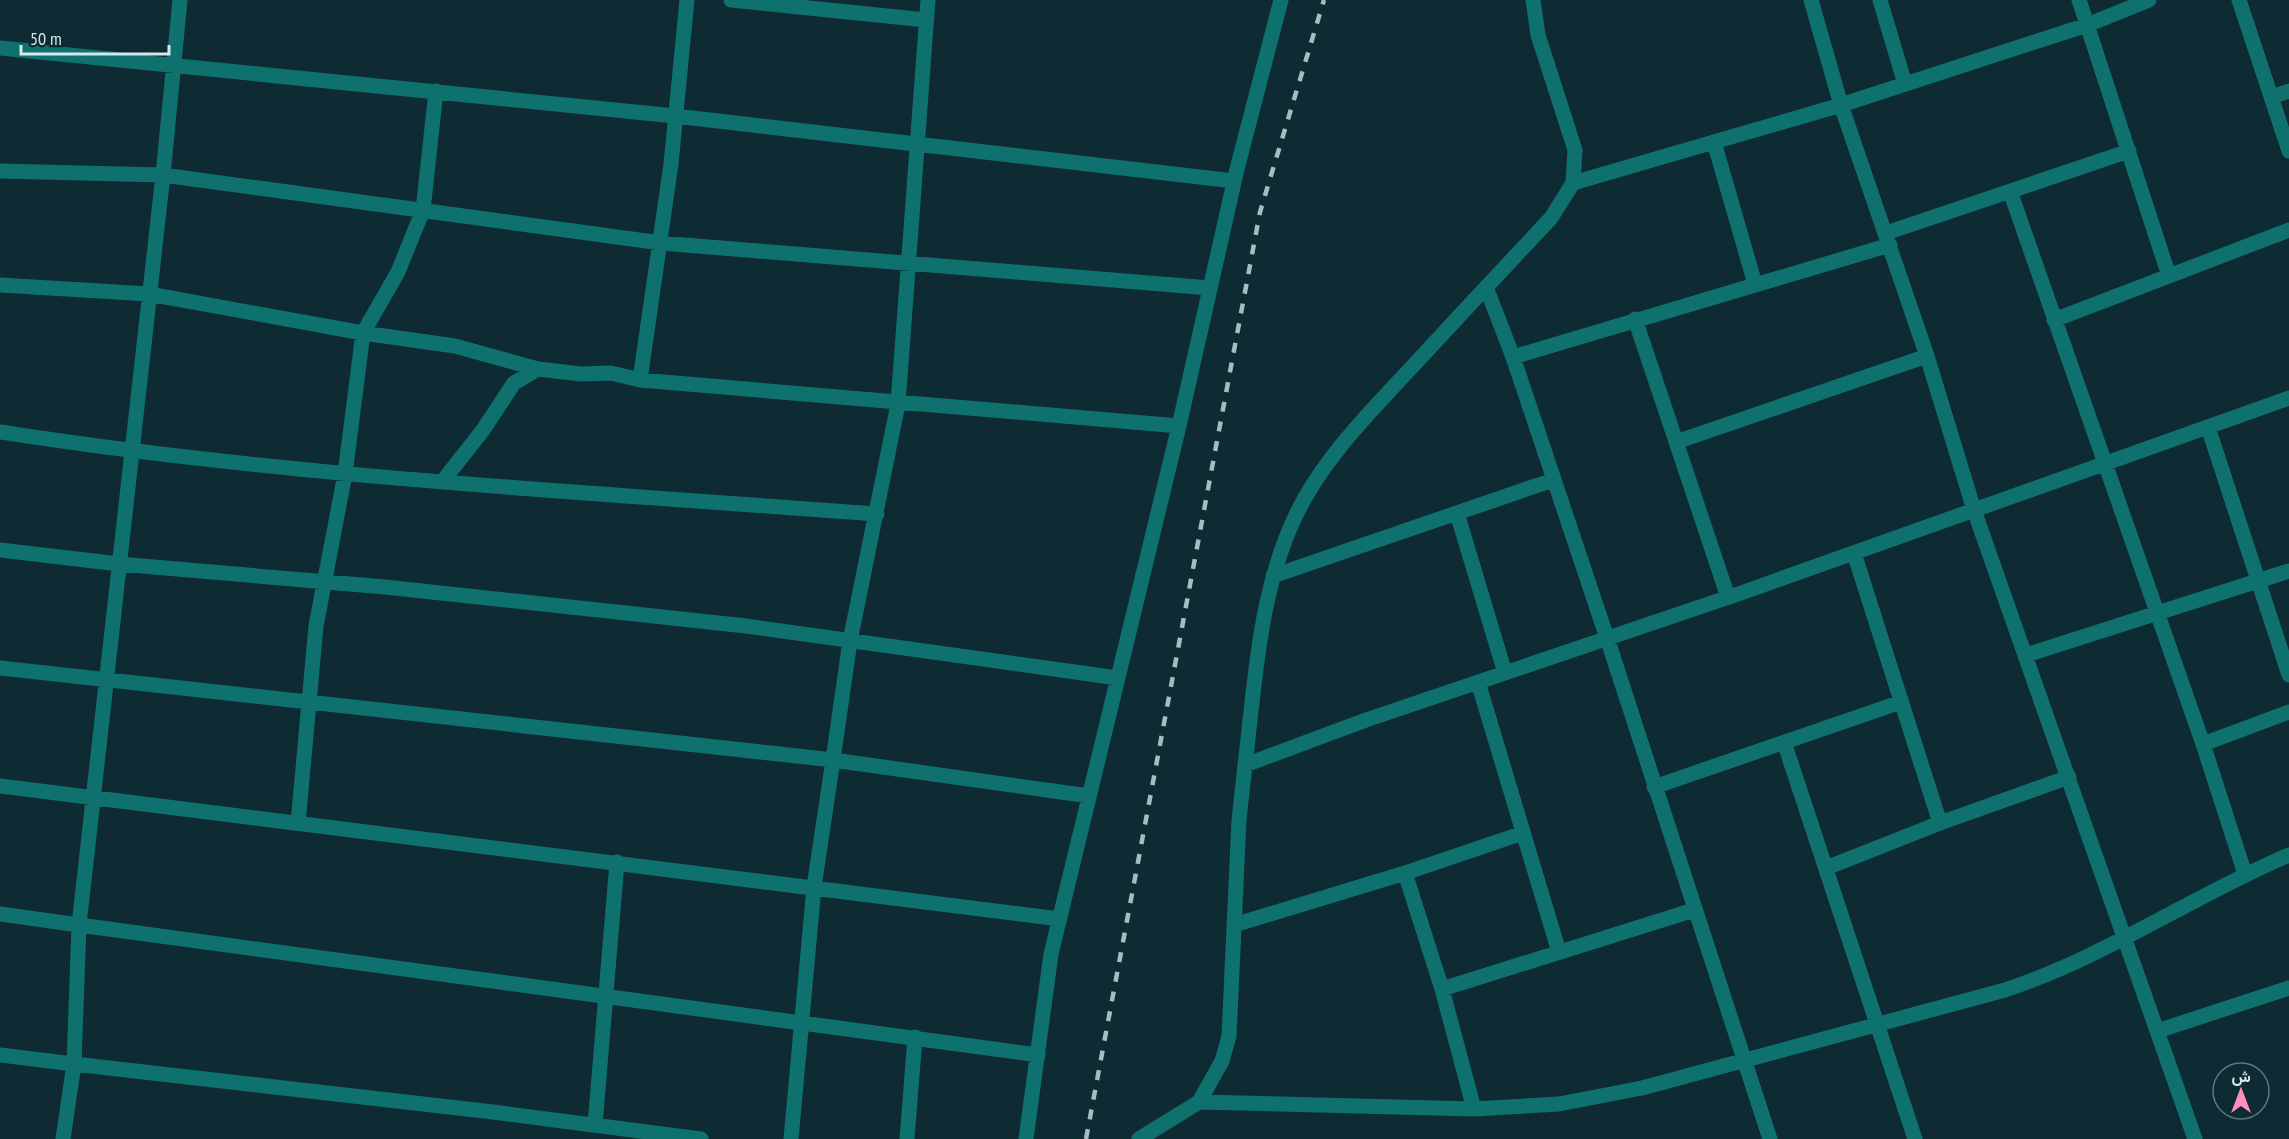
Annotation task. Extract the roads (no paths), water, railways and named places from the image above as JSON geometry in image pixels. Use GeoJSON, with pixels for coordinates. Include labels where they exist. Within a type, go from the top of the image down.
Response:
{"type":"FeatureCollection","features":[{"type":"Feature","properties":{"kind":"street"},"geometry":{"type":"LineString","coordinates":[[63,1139],[74,1064],[79,925],[164,175],[180,0]]}},
{"type":"Feature","properties":{"kind":"street"},"geometry":{"type":"LineString","coordinates":[[640,380],[661,243],[687,0]]}},
{"type":"Feature","properties":{"kind":"street"},"geometry":{"type":"LineString","coordinates":[[731,0],[926,20]]}},
{"type":"Feature","properties":{"kind":"street"},"geometry":{"type":"LineString","coordinates":[[791,1139],[814,887],[850,641],[898,404],[928,0]]}},
{"type":"Feature","properties":{"kind":"street"},"geometry":{"type":"LineString","coordinates":[[1026,1139],[1051,954],[1179,426],[1234,181],[1281,0]]}},
{"type":"Feature","properties":{"kind":"street"},"geometry":{"type":"LineString","coordinates":[[1138,1139],[1199,1102],[1222,1060],[1229,1036],[1239,820],[1245,765],[1262,634],[1274,576],[1295,516],[1334,455],[1375,406],[1551,218],[1573,183],[1575,150],[1538,35],[1533,0]]}},
{"type":"Feature","properties":{"kind":"street"},"geometry":{"type":"LineString","coordinates":[[1810,0],[1841,105],[1927,356],[1974,510],[2195,1139]]}},
{"type":"Feature","properties":{"kind":"street"},"geometry":{"type":"LineString","coordinates":[[1880,0],[1905,84]]}},
{"type":"Feature","properties":{"kind":"street"},"geometry":{"type":"LineString","coordinates":[[2079,0],[2169,276]]}},
{"type":"Feature","properties":{"kind":"street"},"geometry":{"type":"LineString","coordinates":[[1573,183],[1841,105],[2087,26],[2149,0]]}},
{"type":"Feature","properties":{"kind":"street"},"geometry":{"type":"LineString","coordinates":[[2239,0],[2289,151]]}},
{"type":"Feature","properties":{"kind":"street"},"geometry":{"type":"LineString","coordinates":[[0,48],[675,116],[1234,181]]}},
{"type":"Feature","properties":{"kind":"street"},"geometry":{"type":"LineString","coordinates":[[2271,97],[2289,91]]}},
{"type":"Feature","properties":{"kind":"street"},"geometry":{"type":"LineString","coordinates":[[298,823],[316,626],[345,474],[363,333],[398,272],[423,210],[436,92]]}},
{"type":"Feature","properties":{"kind":"street"},"geometry":{"type":"LineString","coordinates":[[1714,142],[1755,284]]}},
{"type":"Feature","properties":{"kind":"street"},"geometry":{"type":"LineString","coordinates":[[1513,357],[1755,284],[1888,239],[2010,191],[2129,151]]}},
{"type":"Feature","properties":{"kind":"street"},"geometry":{"type":"LineString","coordinates":[[0,171],[164,175],[661,243],[1210,288]]}},
{"type":"Feature","properties":{"kind":"street"},"geometry":{"type":"LineString","coordinates":[[2010,191],[2203,744],[2245,874]]}},
{"type":"Feature","properties":{"kind":"street"},"geometry":{"type":"LineString","coordinates":[[2054,320],[2289,230]]}},
{"type":"Feature","properties":{"kind":"street"},"geometry":{"type":"LineString","coordinates":[[0,285],[149,294],[363,333],[455,346],[538,369],[581,374],[611,373],[640,380],[898,404],[1179,426]]}},
{"type":"Feature","properties":{"kind":"street"},"geometry":{"type":"LineString","coordinates":[[1486,287],[1513,357],[1607,638],[1742,1059],[1770,1139]]}},
{"type":"Feature","properties":{"kind":"street"},"geometry":{"type":"LineString","coordinates":[[1635,319],[1728,597]]}},
{"type":"Feature","properties":{"kind":"street"},"geometry":{"type":"LineString","coordinates":[[1676,442],[1927,356]]}},
{"type":"Feature","properties":{"kind":"street"},"geometry":{"type":"LineString","coordinates":[[442,482],[483,430],[514,383],[538,369]]}},
{"type":"Feature","properties":{"kind":"street"},"geometry":{"type":"LineString","coordinates":[[1245,765],[1854,553],[2289,398]]}},
{"type":"Feature","properties":{"kind":"street"},"geometry":{"type":"LineString","coordinates":[[2208,427],[2289,675]]}},
{"type":"Feature","properties":{"kind":"street"},"geometry":{"type":"LineString","coordinates":[[0,432],[131,452],[345,474],[877,514]]}},
{"type":"Feature","properties":{"kind":"street"},"geometry":{"type":"LineString","coordinates":[[1274,576],[1553,480]]}},
{"type":"Feature","properties":{"kind":"street"},"geometry":{"type":"LineString","coordinates":[[1458,513],[1504,673]]}},
{"type":"Feature","properties":{"kind":"street"},"geometry":{"type":"LineString","coordinates":[[0,550],[119,564],[324,581],[746,626],[1118,678]]}},
{"type":"Feature","properties":{"kind":"street"},"geometry":{"type":"LineString","coordinates":[[1854,553],[1940,823]]}},
{"type":"Feature","properties":{"kind":"street"},"geometry":{"type":"LineString","coordinates":[[2026,655],[2289,571]]}},
{"type":"Feature","properties":{"kind":"street"},"geometry":{"type":"LineString","coordinates":[[0,668],[833,760],[1089,796]]}},
{"type":"Feature","properties":{"kind":"street"},"geometry":{"type":"LineString","coordinates":[[1478,682],[1559,952]]}},
{"type":"Feature","properties":{"kind":"street"},"geometry":{"type":"LineString","coordinates":[[1654,787],[1900,702]]}},
{"type":"Feature","properties":{"kind":"street"},"geometry":{"type":"LineString","coordinates":[[2203,744],[2289,712]]}},
{"type":"Feature","properties":{"kind":"street"},"geometry":{"type":"LineString","coordinates":[[1784,742],[1916,1139]]}},
{"type":"Feature","properties":{"kind":"street"},"geometry":{"type":"LineString","coordinates":[[1826,868],[1940,823],[2069,777]]}},
{"type":"Feature","properties":{"kind":"street"},"geometry":{"type":"LineString","coordinates":[[0,786],[1060,919]]}},
{"type":"Feature","properties":{"kind":"street"},"geometry":{"type":"LineString","coordinates":[[1234,925],[1405,873],[1523,833]]}},
{"type":"Feature","properties":{"kind":"street"},"geometry":{"type":"LineString","coordinates":[[1199,1102],[1474,1109],[1569,1102],[1642,1088],[1742,1059],[2006,990],[2052,975],[2245,874],[2289,855]]}},
{"type":"Feature","properties":{"kind":"street"},"geometry":{"type":"LineString","coordinates":[[595,1125],[617,862]]}},
{"type":"Feature","properties":{"kind":"street"},"geometry":{"type":"LineString","coordinates":[[1405,873],[1442,989],[1474,1109]]}},
{"type":"Feature","properties":{"kind":"street"},"geometry":{"type":"LineString","coordinates":[[1442,989],[1694,910]]}},
{"type":"Feature","properties":{"kind":"street"},"geometry":{"type":"LineString","coordinates":[[0,914],[1038,1055]]}},
{"type":"Feature","properties":{"kind":"street"},"geometry":{"type":"LineString","coordinates":[[2157,1031],[2289,988]]}},
{"type":"Feature","properties":{"kind":"street"},"geometry":{"type":"LineString","coordinates":[[907,1139],[915,1037]]}},
{"type":"Feature","properties":{"kind":"street"},"geometry":{"type":"LineString","coordinates":[[0,1055],[701,1139]]}},
{"type":"Feature","properties":{"kind":"railway"},"geometry":{"type":"LineString","coordinates":[[1086,1139],[1260,212],[1324,0]]}}]}
